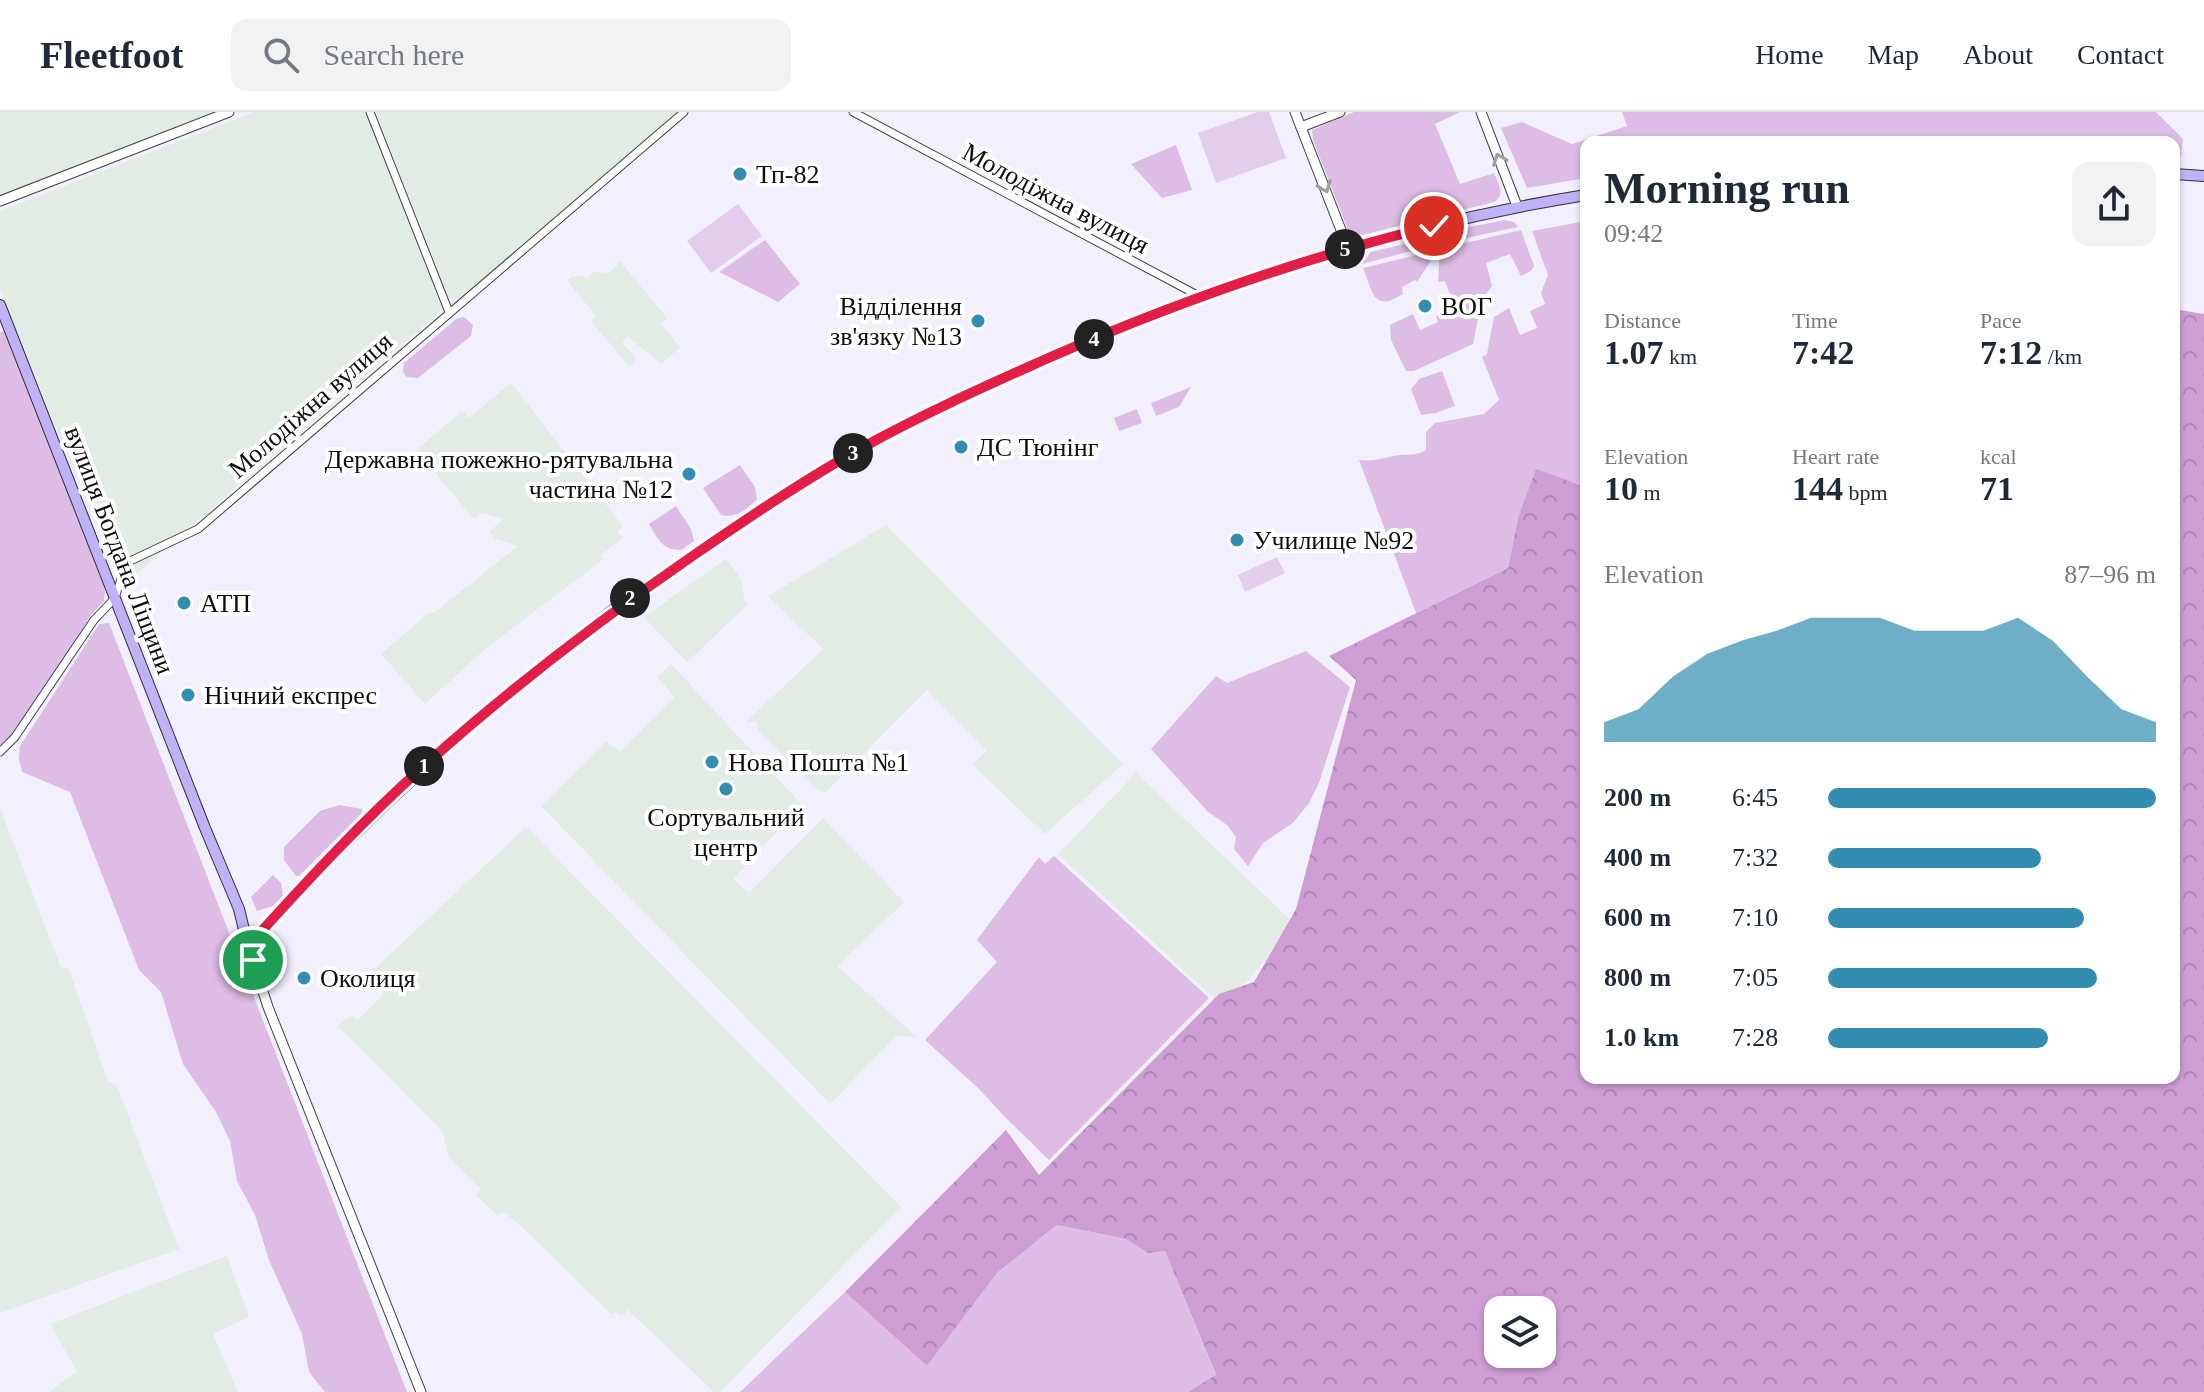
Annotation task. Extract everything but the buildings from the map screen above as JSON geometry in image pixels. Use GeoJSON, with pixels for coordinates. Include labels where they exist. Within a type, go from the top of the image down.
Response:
{"type":"FeatureCollection","features":[{"type":"Feature","properties":{"kind":"main road"},"geometry":{"type":"LineString","coordinates":[[2180,174],[2204,176]]}},
{"type":"Feature","properties":{"kind":"main road"},"geometry":{"type":"LineString","coordinates":[[248,946],[318,869],[425,765],[509,692],[622,603],[769,504],[870,443],[992,383],[1199,296],[1379,239],[1517,206],[1580,196]]}},
{"type":"Feature","properties":{"kind":"main road","name":"вулиця Богдана Ліщини"},"geometry":{"type":"LineString","coordinates":[[0,305],[239,909],[248,946]]}},
{"type":"Feature","properties":{"kind":"street"},"geometry":{"type":"LineString","coordinates":[[0,201],[229,112]]}},
{"type":"Feature","properties":{"kind":"street"},"geometry":{"type":"LineString","coordinates":[[370,112],[449,312]]}},
{"type":"Feature","properties":{"kind":"street","name":"Молодіжна вулиця"},"geometry":{"type":"LineString","coordinates":[[0,752],[15,737],[94,620],[115,598],[126,563],[198,529],[684,112]]}},
{"type":"Feature","properties":{"kind":"street","name":"Молодіжна вулиця"},"geometry":{"type":"LineString","coordinates":[[853,112],[1199,296]]}},
{"type":"Feature","properties":{"kind":"street"},"geometry":{"type":"LineString","coordinates":[[1295,112],[1348,248]]}},
{"type":"Feature","properties":{"kind":"street"},"geometry":{"type":"LineString","coordinates":[[1301,127],[1340,112]]}},
{"type":"Feature","properties":{"kind":"street"},"geometry":{"type":"LineString","coordinates":[[1481,112],[1517,206]]}},
{"type":"Feature","properties":{"kind":"street"},"geometry":{"type":"LineString","coordinates":[[248,946],[268,1007],[421,1392]]}},
{"type":"Feature","properties":{"kind":"shaded area"},"geometry":{"type":"Polygon","coordinates":[[[0,112],[216,112],[0,198],[0,112]]]}},
{"type":"Feature","properties":{"kind":"shaded area"},"geometry":{"type":"Polygon","coordinates":[[[254,112],[365,112],[443,309],[121,587],[0,289],[0,211],[254,112]]]}},
{"type":"Feature","properties":{"kind":"shaded area"},"geometry":{"type":"Polygon","coordinates":[[[376,112],[677,112],[465,297],[452,301],[376,112]]]}},
{"type":"Feature","properties":{"kind":"shaded area"},"geometry":{"type":"Polygon","coordinates":[[[1258,112],[1269,112],[1286,158],[1216,183],[1198,133],[1258,112]]]}},
{"type":"Feature","properties":{"kind":"shaded area"},"geometry":{"type":"Polygon","coordinates":[[[1354,112],[1460,112],[1435,124],[1460,184],[1494,173],[1500,196],[1494,202],[1362,235],[1348,230],[1313,140],[1312,130],[1354,112]]]}},
{"type":"Feature","properties":{"kind":"shaded area"},"geometry":{"type":"Polygon","coordinates":[[[1622,112],[2156,112],[2180,136],[1596,136],[1627,126],[1622,112]]]}},
{"type":"Feature","properties":{"kind":"shaded area"},"geometry":{"type":"Polygon","coordinates":[[[1522,122],[1572,144],[1580,141],[1580,179],[1527,188],[1501,128],[1522,122]]]}},
{"type":"Feature","properties":{"kind":"shaded area"},"geometry":{"type":"Polygon","coordinates":[[[1176,145],[1192,190],[1162,198],[1131,164],[1176,145]]]}},
{"type":"Feature","properties":{"kind":"shaded area"},"geometry":{"type":"Polygon","coordinates":[[[738,204],[762,236],[711,273],[687,241],[738,204]]]}},
{"type":"Feature","properties":{"kind":"shaded area"},"geometry":{"type":"Polygon","coordinates":[[[1505,220],[1514,222],[1518,227],[1438,244],[1440,237],[1449,231],[1505,220]]]}},
{"type":"Feature","properties":{"kind":"shaded area"},"geometry":{"type":"Polygon","coordinates":[[[1580,222],[1580,484],[1574,482],[1518,518],[1508,568],[1416,613],[1359,460],[1422,452],[1426,450],[1426,432],[1435,423],[1484,414],[1499,400],[1482,357],[1487,354],[1494,317],[1509,308],[1520,335],[1537,328],[1530,311],[1545,304],[1541,293],[1548,275],[1532,231],[1580,222]]]}},
{"type":"Feature","properties":{"kind":"shaded area"},"geometry":{"type":"Polygon","coordinates":[[[1521,230],[1534,266],[1521,276],[1510,254],[1486,263],[1492,286],[1482,299],[1473,344],[1414,371],[1406,371],[1391,340],[1390,325],[1413,314],[1420,330],[1438,322],[1436,316],[1447,311],[1445,306],[1453,303],[1445,281],[1438,282],[1440,249],[1521,230]]]}},
{"type":"Feature","properties":{"kind":"shaded area"},"geometry":{"type":"Polygon","coordinates":[[[1426,239],[1430,246],[1362,264],[1371,252],[1426,239]]]}},
{"type":"Feature","properties":{"kind":"shaded area"},"geometry":{"type":"Polygon","coordinates":[[[765,240],[800,284],[778,302],[719,272],[765,240]]]}},
{"type":"Feature","properties":{"kind":"shaded area"},"geometry":{"type":"Polygon","coordinates":[[[1429,252],[1430,262],[1417,282],[1415,280],[1402,287],[1403,294],[1386,301],[1380,300],[1372,292],[1363,268],[1429,252]]]}},
{"type":"Feature","properties":{"kind":"shaded area"},"geometry":{"type":"Polygon","coordinates":[[[621,262],[667,318],[661,324],[680,347],[662,364],[628,337],[622,343],[637,358],[629,366],[591,321],[596,316],[567,280],[572,276],[588,277],[594,272],[608,273],[621,262]]]}},
{"type":"Feature","properties":{"kind":"shaded area"},"geometry":{"type":"Polygon","coordinates":[[[464,317],[473,325],[471,336],[418,378],[407,377],[403,372],[404,363],[456,319],[464,317]]]}},
{"type":"Feature","properties":{"kind":"shaded area"},"geometry":{"type":"Polygon","coordinates":[[[5,331],[105,590],[104,601],[91,615],[17,731],[0,746],[0,332],[5,331]]]}},
{"type":"Feature","properties":{"kind":"shaded area"},"geometry":{"type":"Polygon","coordinates":[[[1442,371],[1455,406],[1421,415],[1411,389],[1419,379],[1442,371]]]}},
{"type":"Feature","properties":{"kind":"shaded area"},"geometry":{"type":"Polygon","coordinates":[[[511,383],[623,526],[617,531],[623,538],[601,555],[604,559],[485,649],[425,704],[381,654],[427,614],[435,612],[518,546],[495,539],[489,532],[503,519],[482,513],[474,519],[416,450],[462,411],[469,418],[511,383]]]}},
{"type":"Feature","properties":{"kind":"shaded area"},"geometry":{"type":"Polygon","coordinates":[[[1191,387],[1179,407],[1156,416],[1151,403],[1191,387]]]}},
{"type":"Feature","properties":{"kind":"shaded area"},"geometry":{"type":"Polygon","coordinates":[[[1137,409],[1142,423],[1119,431],[1114,418],[1137,409]]]}},
{"type":"Feature","properties":{"kind":"shaded area"},"geometry":{"type":"Polygon","coordinates":[[[740,465],[755,487],[757,499],[731,516],[721,515],[703,488],[740,465]]]}},
{"type":"Feature","properties":{"kind":"shaded area"},"geometry":{"type":"Polygon","coordinates":[[[676,506],[691,529],[694,541],[681,550],[665,546],[649,524],[676,506]]]}},
{"type":"Feature","properties":{"kind":"shaded area"},"geometry":{"type":"Polygon","coordinates":[[[886,525],[1123,764],[1045,834],[973,765],[987,750],[927,690],[825,793],[819,791],[759,731],[756,721],[745,723],[823,649],[768,596],[886,525]]]}},
{"type":"Feature","properties":{"kind":"shaded area"},"geometry":{"type":"Polygon","coordinates":[[[1277,557],[1285,573],[1245,592],[1238,575],[1277,557]]]}},
{"type":"Feature","properties":{"kind":"shaded area"},"geometry":{"type":"Polygon","coordinates":[[[726,559],[742,580],[747,605],[687,662],[644,617],[726,559]]]}},
{"type":"Feature","properties":{"kind":"shaded area"},"geometry":{"type":"Polygon","coordinates":[[[109,623],[407,1392],[325,1392],[309,1372],[302,1334],[269,1260],[255,1215],[237,1181],[230,1141],[216,1112],[183,1064],[161,992],[139,970],[70,792],[22,772],[20,746],[99,624],[109,623]]]}},
{"type":"Feature","properties":{"kind":"shaded area"},"geometry":{"type":"Polygon","coordinates":[[[1306,651],[1350,687],[1319,783],[1309,803],[1293,823],[1263,843],[1248,866],[1234,849],[1236,837],[1227,825],[1208,812],[1151,749],[1216,676],[1227,683],[1306,651]]]}},
{"type":"Feature","properties":{"kind":"shaded area"},"geometry":{"type":"Polygon","coordinates":[[[671,664],[802,805],[733,879],[749,893],[823,818],[904,902],[837,966],[917,1037],[896,1036],[830,1104],[541,806],[606,742],[620,751],[675,697],[657,677],[671,664]]]}},
{"type":"Feature","properties":{"kind":"shaded area"},"geometry":{"type":"Polygon","coordinates":[[[1136,773],[1296,925],[1246,982],[1219,1003],[1058,854],[1136,773]]]}},
{"type":"Feature","properties":{"kind":"shaded area"},"geometry":{"type":"Polygon","coordinates":[[[339,805],[362,809],[362,813],[296,876],[284,860],[284,847],[320,811],[339,805]]]}},
{"type":"Feature","properties":{"kind":"shaded area"},"geometry":{"type":"Polygon","coordinates":[[[0,808],[61,968],[68,967],[108,1081],[117,1086],[179,1249],[0,1313],[0,808]]]}},
{"type":"Feature","properties":{"kind":"shaded area"},"geometry":{"type":"Polygon","coordinates":[[[526,827],[901,1207],[720,1392],[714,1392],[628,1310],[621,1317],[615,1312],[611,1314],[524,1229],[503,1211],[498,1216],[476,1195],[481,1189],[448,1157],[443,1132],[338,1026],[351,1015],[358,1020],[384,994],[367,976],[526,827]]]}},
{"type":"Feature","properties":{"kind":"shaded area"},"geometry":{"type":"Polygon","coordinates":[[[1054,856],[1209,998],[1049,1160],[925,1040],[997,962],[977,940],[1039,857],[1045,864],[1054,856]]]}},
{"type":"Feature","properties":{"kind":"shaded area"},"geometry":{"type":"Polygon","coordinates":[[[273,875],[281,883],[283,896],[273,906],[257,911],[251,897],[273,875]]]}},
{"type":"Feature","properties":{"kind":"shaded area"},"geometry":{"type":"Polygon","coordinates":[[[1057,1225],[1126,1239],[1148,1253],[1165,1251],[1216,1376],[1188,1392],[740,1392],[845,1292],[927,1366],[997,1273],[1057,1225]]]}},
{"type":"Feature","properties":{"kind":"shaded area"},"geometry":{"type":"Polygon","coordinates":[[[227,1256],[249,1317],[213,1334],[238,1392],[49,1392],[77,1371],[50,1324],[227,1256]]]}},
{"type":"Feature","properties":{"kind":"green space"},"geometry":{"type":"Polygon","coordinates":[[[2180,310],[2204,314],[2204,1392],[1188,1392],[1216,1375],[1165,1251],[1148,1253],[1126,1239],[1057,1225],[997,1273],[927,1366],[845,1292],[1006,1130],[1039,1175],[1219,994],[1254,982],[1296,909],[1356,680],[1329,656],[1508,568],[1518,518],[1536,469],[1580,485],[1580,1084],[2180,1084],[2180,310]]]}},
{"type":"Feature","properties":{"kind":"place","name":"Тп-82"},"geometry":{"type":"Point","coordinates":[740,174]}},
{"type":"Feature","properties":{"kind":"place","name":"ВОГ"},"geometry":{"type":"Point","coordinates":[1425,306]}},
{"type":"Feature","properties":{"kind":"place","name":"Відділення зв'язку №13"},"geometry":{"type":"Point","coordinates":[978,321]}},
{"type":"Feature","properties":{"kind":"place","name":"ДС Тюнінг"},"geometry":{"type":"Point","coordinates":[961,447]}},
{"type":"Feature","properties":{"kind":"place","name":"Державна пожежно-рятувальна частина №12"},"geometry":{"type":"Point","coordinates":[689,474]}},
{"type":"Feature","properties":{"kind":"place","name":"Училище №92"},"geometry":{"type":"Point","coordinates":[1237,540]}},
{"type":"Feature","properties":{"kind":"place","name":"АТП"},"geometry":{"type":"Point","coordinates":[184,603]}},
{"type":"Feature","properties":{"kind":"place","name":"Нічний експрес"},"geometry":{"type":"Point","coordinates":[188,695]}},
{"type":"Feature","properties":{"kind":"place","name":"Нова Пошта №1"},"geometry":{"type":"Point","coordinates":[712,762]}},
{"type":"Feature","properties":{"kind":"place","name":"Сортувальний центр"},"geometry":{"type":"Point","coordinates":[726,789]}},
{"type":"Feature","properties":{"kind":"place","name":"Околиця"},"geometry":{"type":"Point","coordinates":[304,978]}},
{"type":"Feature","properties":{"kind":"route"},"geometry":{"type":"LineString","coordinates":[[253,960],[248,946],[318,869],[425,765],[509,692],[622,603],[769,504],[870,443],[992,383],[1118,328],[1199,296],[1285,268],[1379,239],[1434,226]]}}]}
